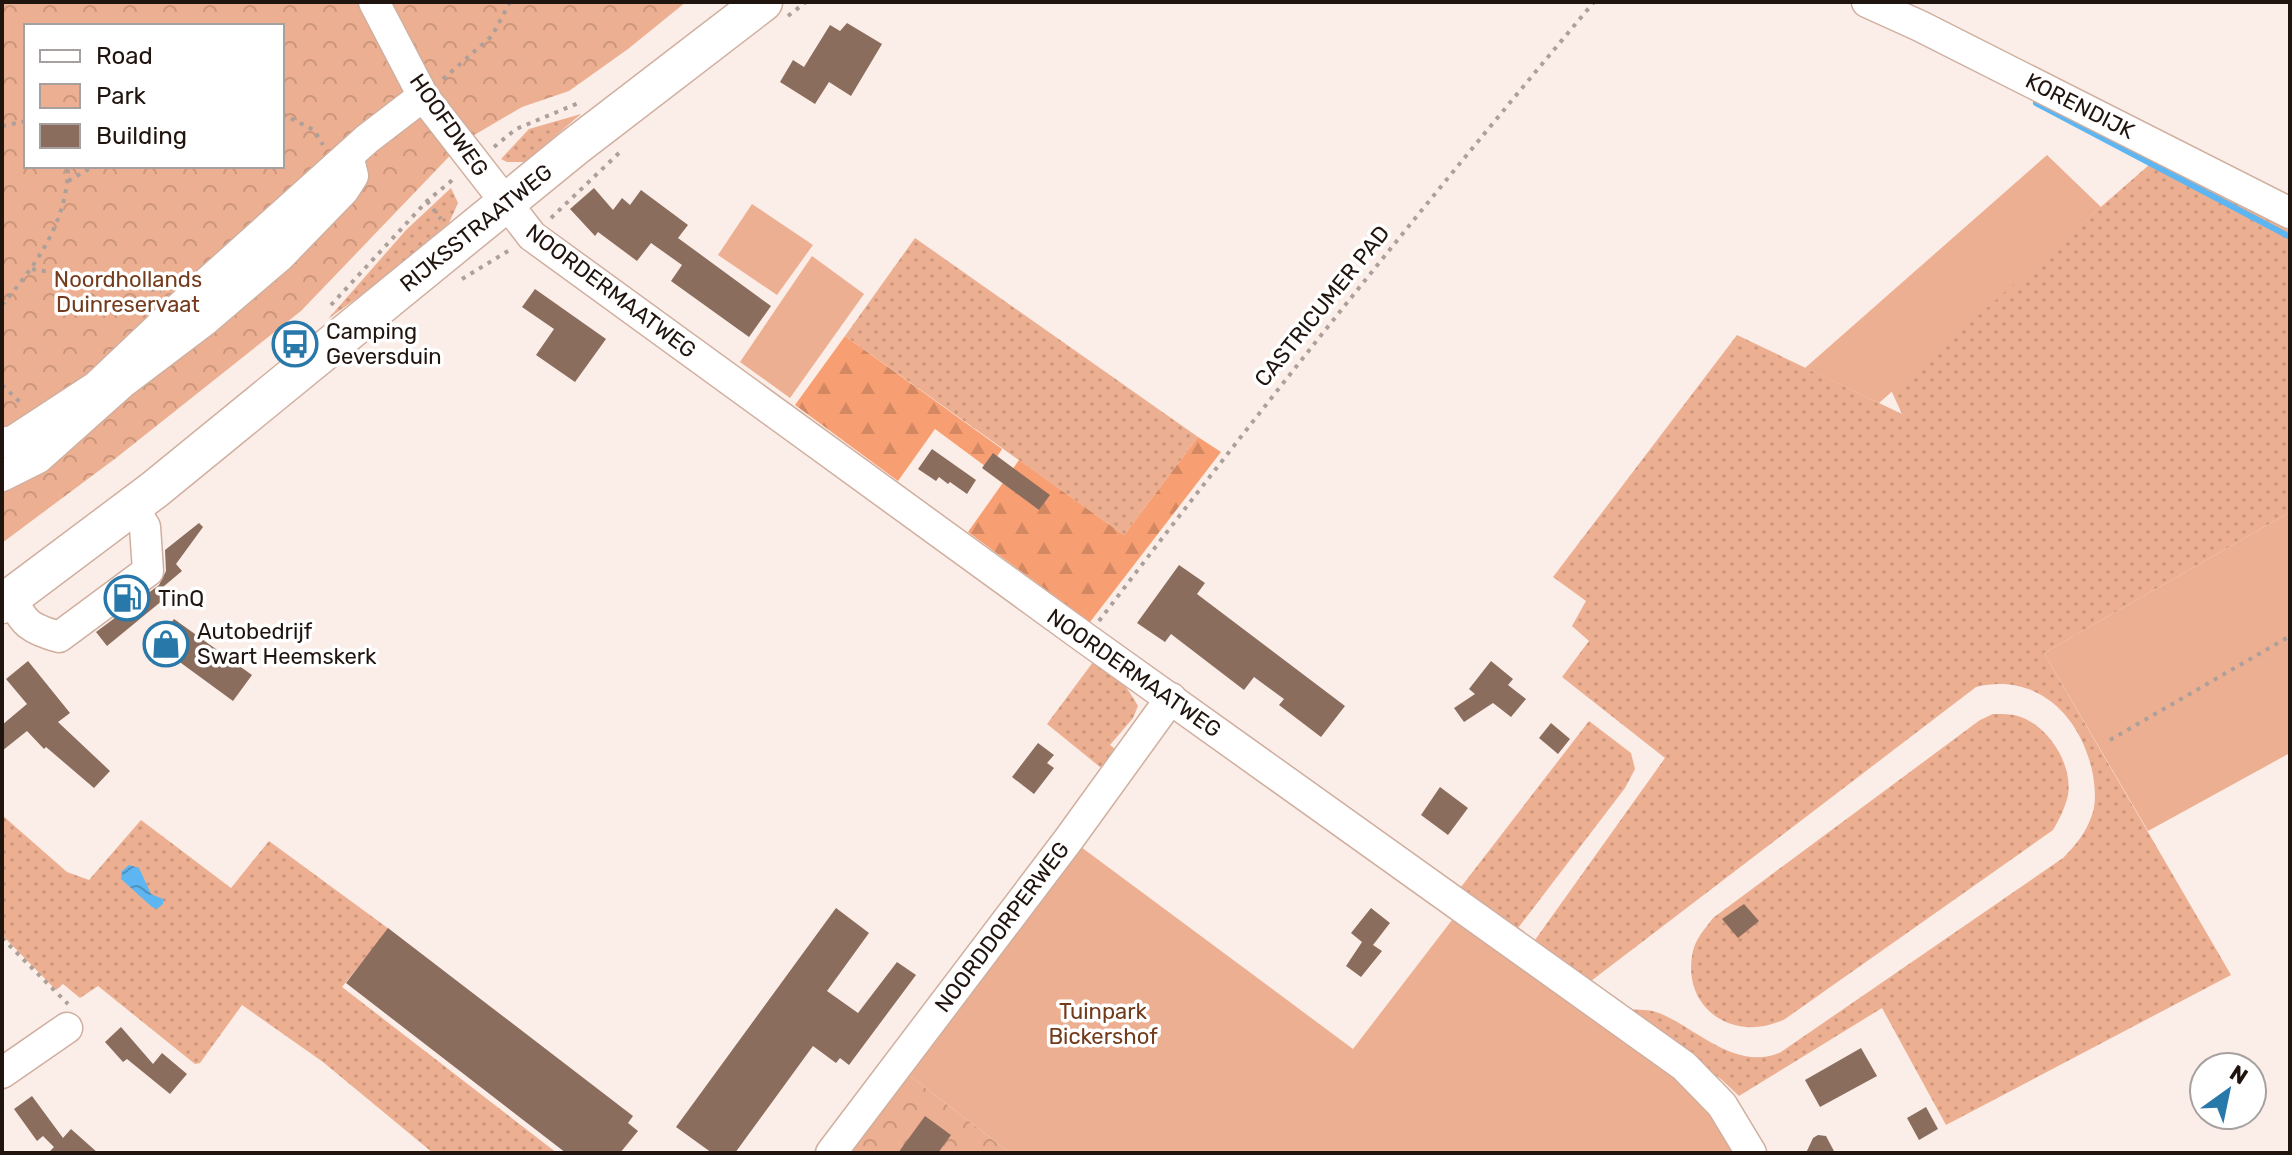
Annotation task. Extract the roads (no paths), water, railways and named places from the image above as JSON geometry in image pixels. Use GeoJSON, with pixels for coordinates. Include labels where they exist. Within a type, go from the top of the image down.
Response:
{"type":"FeatureCollection","features":[{"type":"Feature","properties":{"kind":"main road","name":"RIJKSSTRAATWEG"},"geometry":{"type":"LineString","coordinates":[[7,601],[132,506],[506,203],[763,2]]}},
{"type":"Feature","properties":{"kind":"street","name":"HOOFDWEG"},"geometry":{"type":"LineString","coordinates":[[374,2],[423,96],[506,203]]}},
{"type":"Feature","properties":{"kind":"street","name":"KORENDIJK"},"geometry":{"type":"LineString","coordinates":[[1867,2],[2290,213]]}},
{"type":"Feature","properties":{"kind":"street"},"geometry":{"type":"LineString","coordinates":[[2,443],[13,441],[97,386],[367,139],[423,96]]}},
{"type":"Feature","properties":{"kind":"street"},"geometry":{"type":"LineString","coordinates":[[2,476],[38,458],[122,383],[204,321],[280,256],[344,190],[353,176],[351,167],[336,167]]}},
{"type":"Feature","properties":{"kind":"street","name":"NOORDERMAATWEG"},"geometry":{"type":"LineString","coordinates":[[506,203],[532,236],[1085,638],[1684,1066],[1722,1105],[1751,1153]]}},
{"type":"Feature","properties":{"kind":"street"},"geometry":{"type":"LineString","coordinates":[[7,601],[22,621],[59,637],[148,571],[145,527],[132,506]]}},
{"type":"Feature","properties":{"kind":"street","name":"NOORDDORPERWEG"},"geometry":{"type":"LineString","coordinates":[[831,1153],[1171,698]]}},
{"type":"Feature","properties":{"kind":"street"},"geometry":{"type":"LineString","coordinates":[[2,1073],[67,1028]]}},
{"type":"Feature","properties":{"kind":"water"},"geometry":{"type":"Polygon","coordinates":[[[129,865],[139,868],[151,894],[163,899],[163,904],[157,909],[121,879],[122,871],[129,865]]]}},
{"type":"Feature","properties":{"kind":"waterway"},"geometry":{"type":"LineString","coordinates":[[2036,103],[2290,237]]}},
{"type":"Feature","properties":{"kind":"place","name":"Camping Geversduin"},"geometry":{"type":"Point","coordinates":[295,344]}},
{"type":"Feature","properties":{"kind":"place","name":"TinQ"},"geometry":{"type":"Point","coordinates":[127,598]}},
{"type":"Feature","properties":{"kind":"place","name":"Autobedrijf Swart Heemskerk"},"geometry":{"type":"Point","coordinates":[166,644]}},
{"type":"Feature","properties":{"kind":"park label","name":"Noordhollands Duinreservaat"},"geometry":{"type":"Point","coordinates":[128,292]}},
{"type":"Feature","properties":{"kind":"park label","name":"Tuinpark Bickershof"},"geometry":{"type":"Point","coordinates":[1103,1024]}}]}
